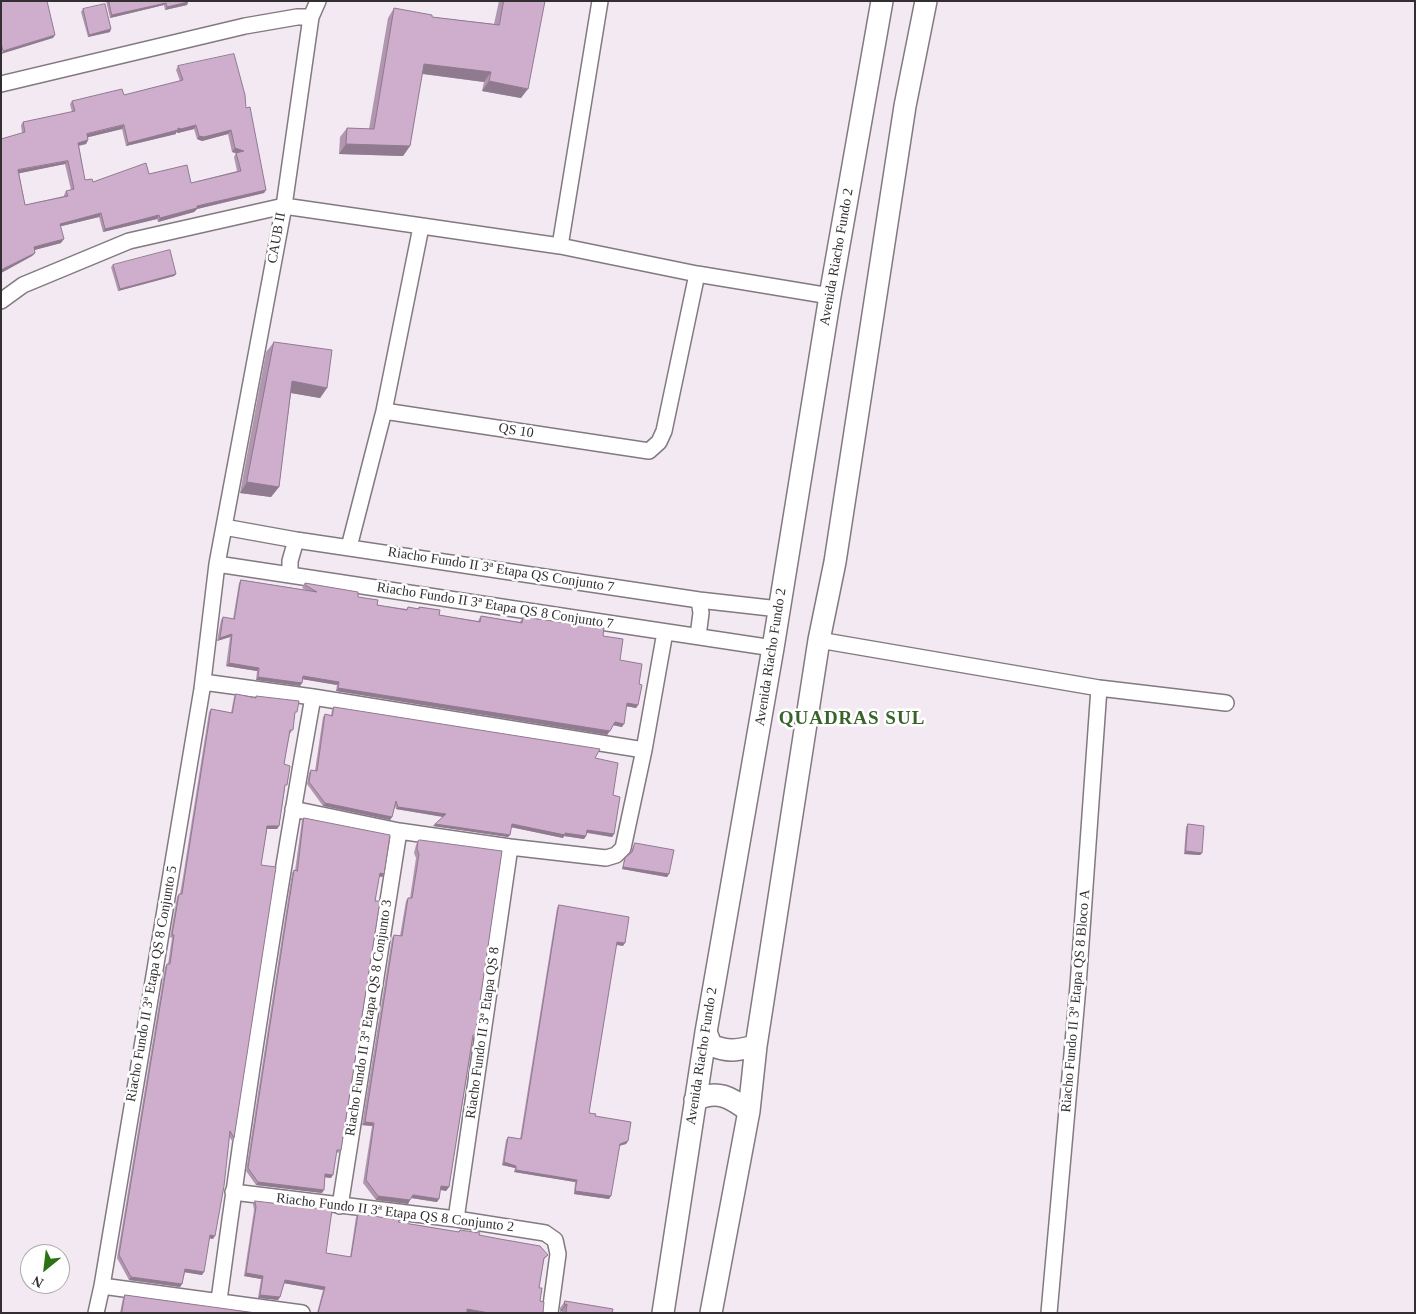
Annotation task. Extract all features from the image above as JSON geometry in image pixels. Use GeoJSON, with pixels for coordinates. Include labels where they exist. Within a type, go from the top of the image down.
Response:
{"type":"FeatureCollection","features":[{"type":"Feature","properties":{"kind":"main road","name":"Avenida Riacho Fundo 2"},"geometry":{"type":"LineString","coordinates":[[663,1313],[706,1032],[773,648],[830,296],[882,1]]}},
{"type":"Feature","properties":{"kind":"main road"},"geometry":{"type":"LineString","coordinates":[[711,1313],[748,1110],[756,1046],[819,640],[835,562],[905,106],[926,1]]}},
{"type":"Feature","properties":{"kind":"main road"},"geometry":{"type":"LineString","coordinates":[[706,1032],[712,1045],[721,1049],[736,1051],[756,1046]]}},
{"type":"Feature","properties":{"kind":"main road"},"geometry":{"type":"LineString","coordinates":[[695,1100],[705,1095],[718,1094],[734,1100],[748,1110]]}},
{"type":"Feature","properties":{"kind":"street"},"geometry":{"type":"LineString","coordinates":[[318,1],[311,17],[284,206],[560,246],[697,274],[830,296]]}},
{"type":"Feature","properties":{"kind":"street"},"geometry":{"type":"LineString","coordinates":[[560,246],[600,1]]}},
{"type":"Feature","properties":{"kind":"street"},"geometry":{"type":"LineString","coordinates":[[2,83],[245,26],[297,17],[311,17]]}},
{"type":"Feature","properties":{"kind":"street","name":"CAUB II"},"geometry":{"type":"LineString","coordinates":[[1,301],[23,285],[129,241],[284,206],[217,564]]}},
{"type":"Feature","properties":{"kind":"street"},"geometry":{"type":"LineString","coordinates":[[349,547],[384,411],[421,227]]}},
{"type":"Feature","properties":{"kind":"street","name":"QS 10"},"geometry":{"type":"LineString","coordinates":[[384,411],[649,451],[659,442],[664,431],[697,274]]}},
{"type":"Feature","properties":{"kind":"street","name":"Riacho Fundo II 3ª Etapa QS Conjunto 7"},"geometry":{"type":"LineString","coordinates":[[224,527],[296,540],[699,600],[779,609]]}},
{"type":"Feature","properties":{"kind":"street"},"geometry":{"type":"LineString","coordinates":[[290,575],[290,561],[296,540]]}},
{"type":"Feature","properties":{"kind":"street","name":"Riacho Fundo II 3ª Etapa QS 8 Conjunto 7"},"geometry":{"type":"LineString","coordinates":[[217,564],[773,648]]}},
{"type":"Feature","properties":{"kind":"street","name":"Riacho Fundo II 3ª Etapa QS 8 Conjunto 5"},"geometry":{"type":"LineString","coordinates":[[96,1313],[203,682],[217,564]]}},
{"type":"Feature","properties":{"kind":"street"},"geometry":{"type":"LineString","coordinates":[[698,636],[701,613],[699,600]]}},
{"type":"Feature","properties":{"kind":"street"},"geometry":{"type":"LineString","coordinates":[[293,809],[399,831],[510,847],[606,858],[616,855],[623,848],[644,750],[665,632]]}},
{"type":"Feature","properties":{"kind":"street"},"geometry":{"type":"LineString","coordinates":[[819,640],[1100,688],[1226,704]]}},
{"type":"Feature","properties":{"kind":"street"},"geometry":{"type":"LineString","coordinates":[[203,682],[313,697],[644,750]]}},
{"type":"Feature","properties":{"kind":"street","name":"Riacho Fundo II 3ª Etapa QS 8 Bloco A"},"geometry":{"type":"LineString","coordinates":[[1049,1313],[1078,986],[1100,688]]}},
{"type":"Feature","properties":{"kind":"street"},"geometry":{"type":"LineString","coordinates":[[218,1300],[293,809],[313,697]]}},
{"type":"Feature","properties":{"kind":"street","name":"Riacho Fundo II 3ª Etapa QS 8 Conjunto 3"},"geometry":{"type":"LineString","coordinates":[[340,1206],[399,831]]}},
{"type":"Feature","properties":{"kind":"street","name":"Riacho Fundo II 3ª Etapa QS 8"},"geometry":{"type":"LineString","coordinates":[[456,1219],[510,847]]}},
{"type":"Feature","properties":{"kind":"street","name":"Riacho Fundo II 3ª Etapa QS 8 Conjunto 2"},"geometry":{"type":"LineString","coordinates":[[233,1192],[456,1219],[545,1233],[555,1240],[558,1254],[550,1313]]}},
{"type":"Feature","properties":{"kind":"street"},"geometry":{"type":"LineString","coordinates":[[102,1286],[218,1300],[302,1313]]}},
{"type":"Feature","properties":{"kind":"building"},"geometry":{"type":"Polygon","coordinates":[[[1,1],[47,1],[55,35],[3,51],[1,43],[1,1]]]}},
{"type":"Feature","properties":{"kind":"building"},"geometry":{"type":"Polygon","coordinates":[[[109,1],[188,2],[167,7],[166,3],[112,15],[109,1]]]}},
{"type":"Feature","properties":{"kind":"building"},"geometry":{"type":"Polygon","coordinates":[[[504,1],[545,1],[528,89],[489,81],[491,72],[424,64],[410,146],[346,144],[347,128],[374,129],[394,8],[432,15],[432,17],[499,25],[504,1]]]}},
{"type":"Feature","properties":{"kind":"building"},"geometry":{"type":"Polygon","coordinates":[[[105,4],[111,29],[89,35],[83,9],[105,4]]]}},
{"type":"Feature","properties":{"kind":"building"},"geometry":{"type":"Polygon","coordinates":[[[234,54],[245,95],[246,108],[250,107],[266,190],[197,206],[197,208],[160,218],[159,215],[105,229],[101,213],[60,224],[64,239],[34,247],[35,253],[1,270],[1,139],[25,132],[23,122],[75,111],[72,101],[122,89],[124,95],[183,80],[178,66],[234,54]],[[124,125],[87,134],[88,140],[78,143],[85,180],[92,179],[93,182],[146,163],[149,174],[187,165],[191,183],[241,171],[236,153],[244,151],[235,148],[231,130],[204,137],[199,136],[196,125],[178,128],[178,130],[128,143],[124,125]],[[68,161],[18,170],[25,205],[68,196],[66,191],[74,189],[68,161]]]}},
{"type":"Feature","properties":{"kind":"building"},"geometry":{"type":"Polygon","coordinates":[[[170,250],[176,274],[120,289],[113,265],[170,250]]]}},
{"type":"Feature","properties":{"kind":"building"},"geometry":{"type":"Polygon","coordinates":[[[274,342],[332,350],[327,388],[292,381],[279,487],[247,482],[274,342]]]}},
{"type":"Feature","properties":{"kind":"building"},"geometry":{"type":"Polygon","coordinates":[[[241,580],[317,592],[305,585],[305,583],[358,592],[358,597],[378,600],[377,605],[407,610],[408,607],[419,609],[419,607],[440,610],[439,615],[480,622],[481,616],[522,623],[523,617],[604,628],[603,636],[623,639],[620,660],[642,664],[639,684],[642,685],[638,705],[627,703],[624,724],[615,722],[610,731],[338,688],[339,682],[303,676],[302,683],[258,677],[259,668],[229,663],[232,634],[220,638],[223,617],[234,619],[241,580]]]}},
{"type":"Feature","properties":{"kind":"building"},"geometry":{"type":"Polygon","coordinates":[[[236,694],[256,698],[256,696],[299,701],[297,712],[295,712],[293,730],[290,730],[284,764],[290,766],[279,826],[267,826],[261,865],[276,867],[234,1138],[230,1131],[224,1186],[215,1236],[210,1235],[204,1272],[185,1269],[182,1284],[131,1277],[119,1255],[167,964],[170,964],[174,935],[172,935],[179,894],[182,894],[211,709],[232,713],[236,694]]]}},
{"type":"Feature","properties":{"kind":"building"},"geometry":{"type":"Polygon","coordinates":[[[334,707],[600,749],[595,758],[618,763],[613,795],[620,797],[614,834],[587,830],[586,836],[565,833],[565,835],[512,824],[510,835],[435,824],[446,814],[398,807],[396,801],[392,817],[325,803],[309,782],[311,770],[317,771],[325,714],[332,716],[334,707]]]}},
{"type":"Feature","properties":{"kind":"building"},"geometry":{"type":"Polygon","coordinates":[[[304,818],[390,835],[384,874],[380,873],[375,901],[380,901],[341,1150],[337,1150],[333,1175],[325,1174],[324,1190],[258,1182],[248,1168],[294,870],[297,871],[304,818]]]}},
{"type":"Feature","properties":{"kind":"building"},"geometry":{"type":"Polygon","coordinates":[[[1188,824],[1204,826],[1202,853],[1186,851],[1188,824]]]}},
{"type":"Feature","properties":{"kind":"building"},"geometry":{"type":"Polygon","coordinates":[[[418,841],[502,851],[475,1035],[473,1035],[449,1187],[441,1186],[439,1199],[413,1195],[410,1200],[378,1196],[366,1180],[374,1123],[365,1122],[394,935],[402,936],[408,898],[412,898],[419,854],[417,849],[418,841]]]}},
{"type":"Feature","properties":{"kind":"building"},"geometry":{"type":"Polygon","coordinates":[[[635,843],[674,850],[669,874],[623,867],[625,858],[632,852],[635,843]]]}},
{"type":"Feature","properties":{"kind":"building"},"geometry":{"type":"Polygon","coordinates":[[[559,905],[629,917],[625,943],[617,942],[589,1113],[596,1114],[595,1116],[631,1122],[628,1141],[620,1144],[611,1196],[575,1191],[577,1180],[516,1170],[516,1166],[504,1162],[508,1137],[521,1139],[559,905]]]}},
{"type":"Feature","properties":{"kind":"building"},"geometry":{"type":"Polygon","coordinates":[[[255,1201],[332,1210],[326,1253],[351,1257],[358,1214],[400,1219],[398,1222],[459,1232],[460,1230],[480,1233],[479,1235],[540,1246],[548,1255],[544,1258],[539,1288],[542,1288],[540,1301],[544,1302],[543,1313],[489,1313],[467,1309],[467,1313],[318,1313],[325,1287],[285,1280],[280,1297],[260,1295],[263,1276],[246,1273],[256,1207],[255,1201]]]}},
{"type":"Feature","properties":{"kind":"building"},"geometry":{"type":"Polygon","coordinates":[[[125,1295],[256,1313],[122,1313],[125,1295]]]}},
{"type":"Feature","properties":{"kind":"building"},"geometry":{"type":"Polygon","coordinates":[[[565,1301],[613,1309],[612,1313],[566,1313],[567,1304],[565,1305],[565,1301]]]}},
{"type":"Feature","properties":{"kind":"district","name":"QUADRAS SUL"},"geometry":{"type":"Point","coordinates":[852,719]}}]}
